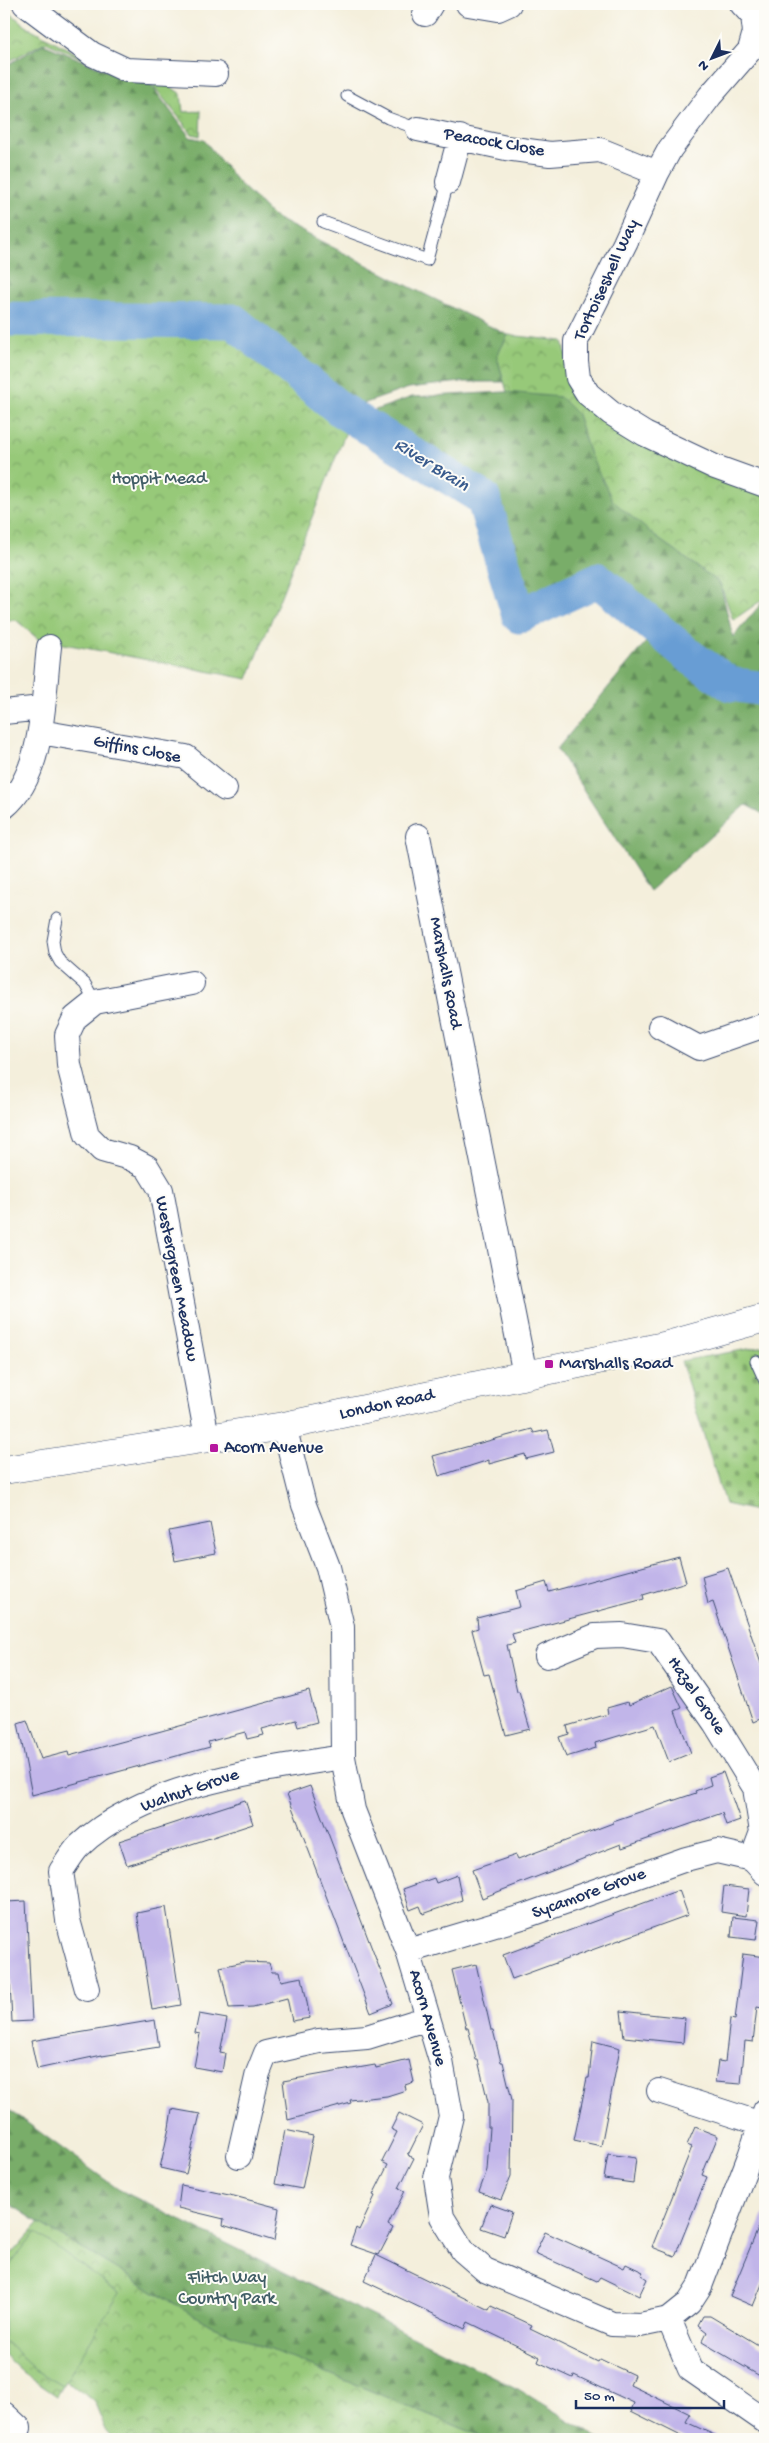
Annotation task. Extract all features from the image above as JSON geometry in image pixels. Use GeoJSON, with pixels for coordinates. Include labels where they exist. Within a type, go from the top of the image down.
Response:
{"type":"FeatureCollection","features":[{"type":"Feature","properties":{"kind":"street"},"geometry":{"type":"LineString","coordinates":[[25,4],[92,54],[126,70],[191,81],[216,74]]}},
{"type":"Feature","properties":{"kind":"street"},"geometry":{"type":"LineString","coordinates":[[468,4],[498,10],[509,4]]}},
{"type":"Feature","properties":{"kind":"street","name":"Tortoiseshell Way"},"geometry":{"type":"LineString","coordinates":[[749,6],[756,32],[757,50],[710,96],[676,141],[657,173],[625,243],[576,341],[578,378],[588,394],[611,412],[645,434],[715,467],[765,485]]}},
{"type":"Feature","properties":{"kind":"street","name":"Peacock Close"},"geometry":{"type":"LineString","coordinates":[[418,129],[506,148],[550,154],[600,150],[657,173]]}},
{"type":"Feature","properties":{"kind":"street"},"geometry":{"type":"LineString","coordinates":[[448,182],[460,137]]}},
{"type":"Feature","properties":{"kind":"street"},"geometry":{"type":"LineString","coordinates":[[4,807],[27,780],[40,732],[49,647]]}},
{"type":"Feature","properties":{"kind":"street"},"geometry":{"type":"LineString","coordinates":[[4,712],[42,708]]}},
{"type":"Feature","properties":{"kind":"street","name":"Giffins Close"},"geometry":{"type":"LineString","coordinates":[[40,732],[186,756],[225,789]]}},
{"type":"Feature","properties":{"kind":"street","name":"Marshalls Road"},"geometry":{"type":"LineString","coordinates":[[418,836],[525,1375]]}},
{"type":"Feature","properties":{"kind":"street","name":"Westergreen Meadow"},"geometry":{"type":"LineString","coordinates":[[192,983],[95,1002],[75,1018],[67,1035],[69,1064],[87,1135],[102,1150],[130,1158],[147,1168],[161,1190],[207,1437]]}},
{"type":"Feature","properties":{"kind":"street"},"geometry":{"type":"LineString","coordinates":[[660,1027],[699,1048],[765,1025]]}},
{"type":"Feature","properties":{"kind":"street","name":"London Road"},"geometry":{"type":"LineString","coordinates":[[4,1470],[284,1426],[664,1346],[765,1318]]}},
{"type":"Feature","properties":{"kind":"street","name":"Acorn Avenue"},"geometry":{"type":"LineString","coordinates":[[284,1426],[304,1505],[328,1567],[342,1627],[342,1757],[352,1810],[408,1951],[441,2061],[451,2116],[436,2178],[442,2217],[463,2251],[485,2270],[612,2324],[640,2324],[669,2319]]}},
{"type":"Feature","properties":{"kind":"street","name":"Hazel Grove"},"geometry":{"type":"LineString","coordinates":[[547,1656],[595,1636],[622,1635],[658,1640],[715,1722],[755,1788],[762,1832],[759,1866]]}},
{"type":"Feature","properties":{"kind":"street","name":"Walnut Grove"},"geometry":{"type":"LineString","coordinates":[[87,1989],[68,1920],[61,1871],[78,1847],[109,1824],[151,1801],[204,1783],[257,1770],[342,1757]]}},
{"type":"Feature","properties":{"kind":"street","name":"Sycamore Grove"},"geometry":{"type":"LineString","coordinates":[[408,1951],[522,1917],[694,1857],[717,1851],[759,1866]]}},
{"type":"Feature","properties":{"kind":"street"},"geometry":{"type":"LineString","coordinates":[[239,2156],[258,2073],[266,2054],[319,2040],[367,2037],[428,2018]]}},
{"type":"Feature","properties":{"kind":"street"},"geometry":{"type":"LineString","coordinates":[[659,2090],[763,2117],[700,2286],[689,2303],[669,2319],[690,2369],[765,2422]]}},
{"type":"Feature","properties":{"kind":"lane"},"geometry":{"type":"LineString","coordinates":[[347,96],[388,118],[418,129]]}},
{"type":"Feature","properties":{"kind":"lane"},"geometry":{"type":"LineString","coordinates":[[323,222],[427,260],[448,182]]}},
{"type":"Feature","properties":{"kind":"lane"},"geometry":{"type":"LineString","coordinates":[[57,918],[52,941],[55,953],[60,962],[85,984],[95,1002]]}},
{"type":"Feature","properties":{"kind":"lane"},"geometry":{"type":"LineString","coordinates":[[756,1361],[765,1381]]}},
{"type":"Feature","properties":{"kind":"green space"},"geometry":{"type":"Polygon","coordinates":[[[4,8],[26,26],[77,54],[171,87],[181,94],[183,112],[201,111],[200,136],[192,134],[152,84],[135,81],[45,42],[4,64],[4,8]]]}},
{"type":"Feature","properties":{"kind":"green space"},"geometry":{"type":"Polygon","coordinates":[[[43,44],[134,82],[151,85],[190,137],[204,140],[237,181],[274,217],[508,335],[497,356],[504,382],[461,382],[409,388],[351,408],[237,315],[4,313],[4,67],[43,44]]]}},
{"type":"Feature","properties":{"kind":"green space","name":"Hoppit Mead"},"geometry":{"type":"Polygon","coordinates":[[[233,321],[349,424],[248,679],[38,639],[16,620],[4,620],[4,330],[233,321]]]}},
{"type":"Feature","properties":{"kind":"green space"},"geometry":{"type":"Polygon","coordinates":[[[508,335],[563,341],[573,382],[765,495],[765,598],[733,620],[720,583],[656,537],[613,501],[590,455],[577,414],[560,397],[507,392],[497,356],[508,335]]]}},
{"type":"Feature","properties":{"kind":"green space"},"geometry":{"type":"Polygon","coordinates":[[[523,391],[560,397],[572,407],[577,414],[590,455],[656,537],[720,583],[733,637],[765,599],[765,815],[746,805],[649,891],[557,749],[660,625],[597,575],[523,608],[486,493],[361,415],[412,397],[523,391]]]}},
{"type":"Feature","properties":{"kind":"green space"},"geometry":{"type":"Polygon","coordinates":[[[765,1346],[765,1513],[725,1504],[681,1361],[765,1346]]]}},
{"type":"Feature","properties":{"kind":"green space","name":"Flitch Way Country Park"},"geometry":{"type":"Polygon","coordinates":[[[4,2106],[118,2189],[518,2389],[600,2439],[488,2439],[210,2325],[39,2223],[4,2200],[4,2106]]]}},
{"type":"Feature","properties":{"kind":"green space"},"geometry":{"type":"Polygon","coordinates":[[[39,2223],[210,2325],[488,2439],[113,2439],[106,2430],[94,2401],[66,2381],[57,2396],[23,2373],[4,2355],[4,2262],[39,2223]]]}},
{"type":"Feature","properties":{"kind":"green space"},"geometry":{"type":"Polygon","coordinates":[[[36,2232],[119,2293],[63,2386],[36,2370],[4,2340],[4,2273],[36,2232]]]}},
{"type":"Feature","properties":{"kind":"building"},"geometry":{"type":"Polygon","coordinates":[[[532,1429],[534,1433],[548,1430],[554,1452],[526,1459],[525,1454],[489,1464],[489,1460],[439,1476],[433,1456],[532,1429]]]}},
{"type":"Feature","properties":{"kind":"building"},"geometry":{"type":"Polygon","coordinates":[[[210,1523],[216,1553],[175,1561],[169,1531],[210,1523]]]}},
{"type":"Feature","properties":{"kind":"building"},"geometry":{"type":"Polygon","coordinates":[[[679,1557],[686,1582],[643,1595],[644,1599],[512,1634],[515,1643],[507,1645],[517,1691],[519,1691],[530,1729],[506,1735],[489,1674],[484,1675],[472,1630],[478,1628],[477,1618],[520,1607],[516,1591],[546,1582],[549,1592],[679,1557]]]}},
{"type":"Feature","properties":{"kind":"building"},"geometry":{"type":"Polygon","coordinates":[[[728,1568],[765,1675],[765,1717],[753,1722],[713,1602],[708,1604],[702,1576],[728,1568]]]}},
{"type":"Feature","properties":{"kind":"building"},"geometry":{"type":"Polygon","coordinates":[[[672,1686],[682,1708],[675,1711],[691,1753],[669,1762],[655,1725],[595,1743],[596,1748],[566,1757],[559,1737],[569,1734],[567,1726],[608,1714],[607,1708],[628,1702],[629,1705],[672,1686]]]}},
{"type":"Feature","properties":{"kind":"building"},"geometry":{"type":"Polygon","coordinates":[[[309,1691],[317,1722],[298,1727],[296,1720],[262,1729],[264,1735],[247,1739],[245,1732],[208,1742],[210,1747],[32,1795],[18,1723],[27,1720],[41,1759],[68,1752],[69,1756],[309,1691]]]}},
{"type":"Feature","properties":{"kind":"building"},"geometry":{"type":"Polygon","coordinates":[[[723,1772],[740,1820],[726,1825],[722,1813],[622,1848],[621,1844],[482,1898],[472,1870],[516,1855],[518,1859],[613,1823],[613,1821],[696,1793],[695,1791],[711,1785],[709,1777],[723,1772]]]}},
{"type":"Feature","properties":{"kind":"building"},"geometry":{"type":"Polygon","coordinates":[[[310,1786],[393,2004],[371,2013],[287,1794],[310,1786]]]}},
{"type":"Feature","properties":{"kind":"building"},"geometry":{"type":"Polygon","coordinates":[[[245,1800],[253,1824],[127,1865],[119,1841],[245,1800]]]}},
{"type":"Feature","properties":{"kind":"building"},"geometry":{"type":"Polygon","coordinates":[[[457,1875],[462,1900],[423,1914],[420,1906],[410,1910],[403,1889],[434,1878],[436,1883],[457,1875]]]}},
{"type":"Feature","properties":{"kind":"building"},"geometry":{"type":"Polygon","coordinates":[[[724,1886],[749,1889],[746,1916],[721,1912],[724,1886]]]}},
{"type":"Feature","properties":{"kind":"building"},"geometry":{"type":"Polygon","coordinates":[[[679,1890],[688,1915],[512,1979],[503,1955],[679,1890]]]}},
{"type":"Feature","properties":{"kind":"building"},"geometry":{"type":"Polygon","coordinates":[[[26,1901],[32,2021],[12,2022],[6,1902],[26,1901]]]}},
{"type":"Feature","properties":{"kind":"building"},"geometry":{"type":"Polygon","coordinates":[[[166,1907],[181,2005],[152,2010],[137,1913],[166,1907]]]}},
{"type":"Feature","properties":{"kind":"building"},"geometry":{"type":"Polygon","coordinates":[[[733,1917],[759,1920],[756,1940],[731,1937],[733,1917]]]}},
{"type":"Feature","properties":{"kind":"building"},"geometry":{"type":"Polygon","coordinates":[[[743,1954],[765,1957],[762,2008],[757,2007],[753,2042],[745,2041],[741,2084],[715,2082],[718,2061],[725,2062],[730,2019],[735,2020],[743,1954]]]}},
{"type":"Feature","properties":{"kind":"building"},"geometry":{"type":"Polygon","coordinates":[[[244,1962],[269,1963],[272,1972],[279,1972],[281,1981],[302,1977],[310,2018],[292,2021],[287,1998],[253,2007],[229,2008],[220,1967],[244,1962]]]}},
{"type":"Feature","properties":{"kind":"building"},"geometry":{"type":"Polygon","coordinates":[[[476,1964],[491,2030],[493,2030],[501,2062],[503,2062],[512,2100],[511,2176],[501,2200],[479,2192],[487,2170],[490,2127],[488,2127],[488,2102],[478,2060],[476,2060],[468,2028],[466,2028],[452,1970],[476,1964]]]}},
{"type":"Feature","properties":{"kind":"building"},"geometry":{"type":"Polygon","coordinates":[[[621,2011],[685,2018],[683,2043],[624,2037],[621,2011]]]}},
{"type":"Feature","properties":{"kind":"building"},"geometry":{"type":"Polygon","coordinates":[[[199,2014],[227,2019],[220,2052],[225,2053],[222,2072],[194,2067],[200,2034],[195,2033],[199,2014]]]}},
{"type":"Feature","properties":{"kind":"building"},"geometry":{"type":"Polygon","coordinates":[[[155,2020],[159,2047],[102,2055],[37,2069],[31,2041],[155,2020]]]}},
{"type":"Feature","properties":{"kind":"building"},"geometry":{"type":"Polygon","coordinates":[[[593,2041],[620,2048],[601,2146],[574,2140],[587,2078],[589,2078],[593,2041]]]}},
{"type":"Feature","properties":{"kind":"building"},"geometry":{"type":"Polygon","coordinates":[[[409,2060],[414,2082],[405,2085],[406,2090],[387,2096],[350,2100],[351,2103],[288,2120],[283,2081],[375,2065],[376,2068],[409,2060]]]}},
{"type":"Feature","properties":{"kind":"building"},"geometry":{"type":"Polygon","coordinates":[[[172,2109],[200,2114],[186,2174],[160,2168],[172,2109]]]}},
{"type":"Feature","properties":{"kind":"building"},"geometry":{"type":"Polygon","coordinates":[[[399,2113],[423,2125],[408,2155],[414,2158],[399,2188],[405,2191],[388,2225],[393,2228],[379,2255],[350,2245],[356,2228],[359,2230],[388,2165],[382,2162],[397,2132],[391,2129],[399,2113]]]}},
{"type":"Feature","properties":{"kind":"building"},"geometry":{"type":"Polygon","coordinates":[[[695,2127],[718,2136],[702,2175],[707,2177],[675,2256],[652,2247],[692,2147],[687,2145],[695,2127]]]}},
{"type":"Feature","properties":{"kind":"building"},"geometry":{"type":"Polygon","coordinates":[[[285,2130],[313,2136],[302,2189],[275,2184],[285,2130]]]}},
{"type":"Feature","properties":{"kind":"building"},"geometry":{"type":"Polygon","coordinates":[[[608,2154],[636,2158],[633,2183],[604,2179],[608,2154]]]}},
{"type":"Feature","properties":{"kind":"building"},"geometry":{"type":"Polygon","coordinates":[[[181,2185],[279,2208],[274,2241],[223,2225],[224,2219],[178,2208],[181,2185]]]}},
{"type":"Feature","properties":{"kind":"building"},"geometry":{"type":"Polygon","coordinates":[[[490,2204],[512,2212],[504,2236],[481,2228],[490,2204]]]}},
{"type":"Feature","properties":{"kind":"building"},"geometry":{"type":"Polygon","coordinates":[[[765,2212],[765,2277],[753,2306],[730,2296],[765,2212]]]}},
{"type":"Feature","properties":{"kind":"building"},"geometry":{"type":"Polygon","coordinates":[[[545,2232],[624,2268],[626,2264],[643,2272],[641,2275],[647,2279],[639,2296],[600,2277],[597,2281],[535,2253],[545,2232]]]}},
{"type":"Feature","properties":{"kind":"building"},"geometry":{"type":"Polygon","coordinates":[[[376,2255],[489,2310],[491,2306],[532,2325],[530,2329],[598,2362],[600,2359],[634,2375],[630,2385],[690,2414],[686,2422],[723,2439],[687,2439],[631,2411],[634,2403],[574,2375],[573,2378],[538,2362],[540,2357],[468,2322],[465,2329],[364,2281],[376,2255]]]}},
{"type":"Feature","properties":{"kind":"building"},"geometry":{"type":"Polygon","coordinates":[[[703,2316],[710,2316],[765,2349],[765,2379],[702,2342],[707,2332],[698,2325],[703,2316]]]}},
{"type":"Feature","properties":{"kind":"waterway","name":"River Brain"},"geometry":{"type":"LineString","coordinates":[[4,319],[233,321],[341,410],[483,498],[519,616],[598,580],[692,658],[730,684],[765,689]]}},
{"type":"Feature","properties":{"kind":"place","name":"Marshalls Road"},"geometry":{"type":"Point","coordinates":[549,1364]}},
{"type":"Feature","properties":{"kind":"place","name":"Acorn Avenue"},"geometry":{"type":"Point","coordinates":[214,1448]}}]}
